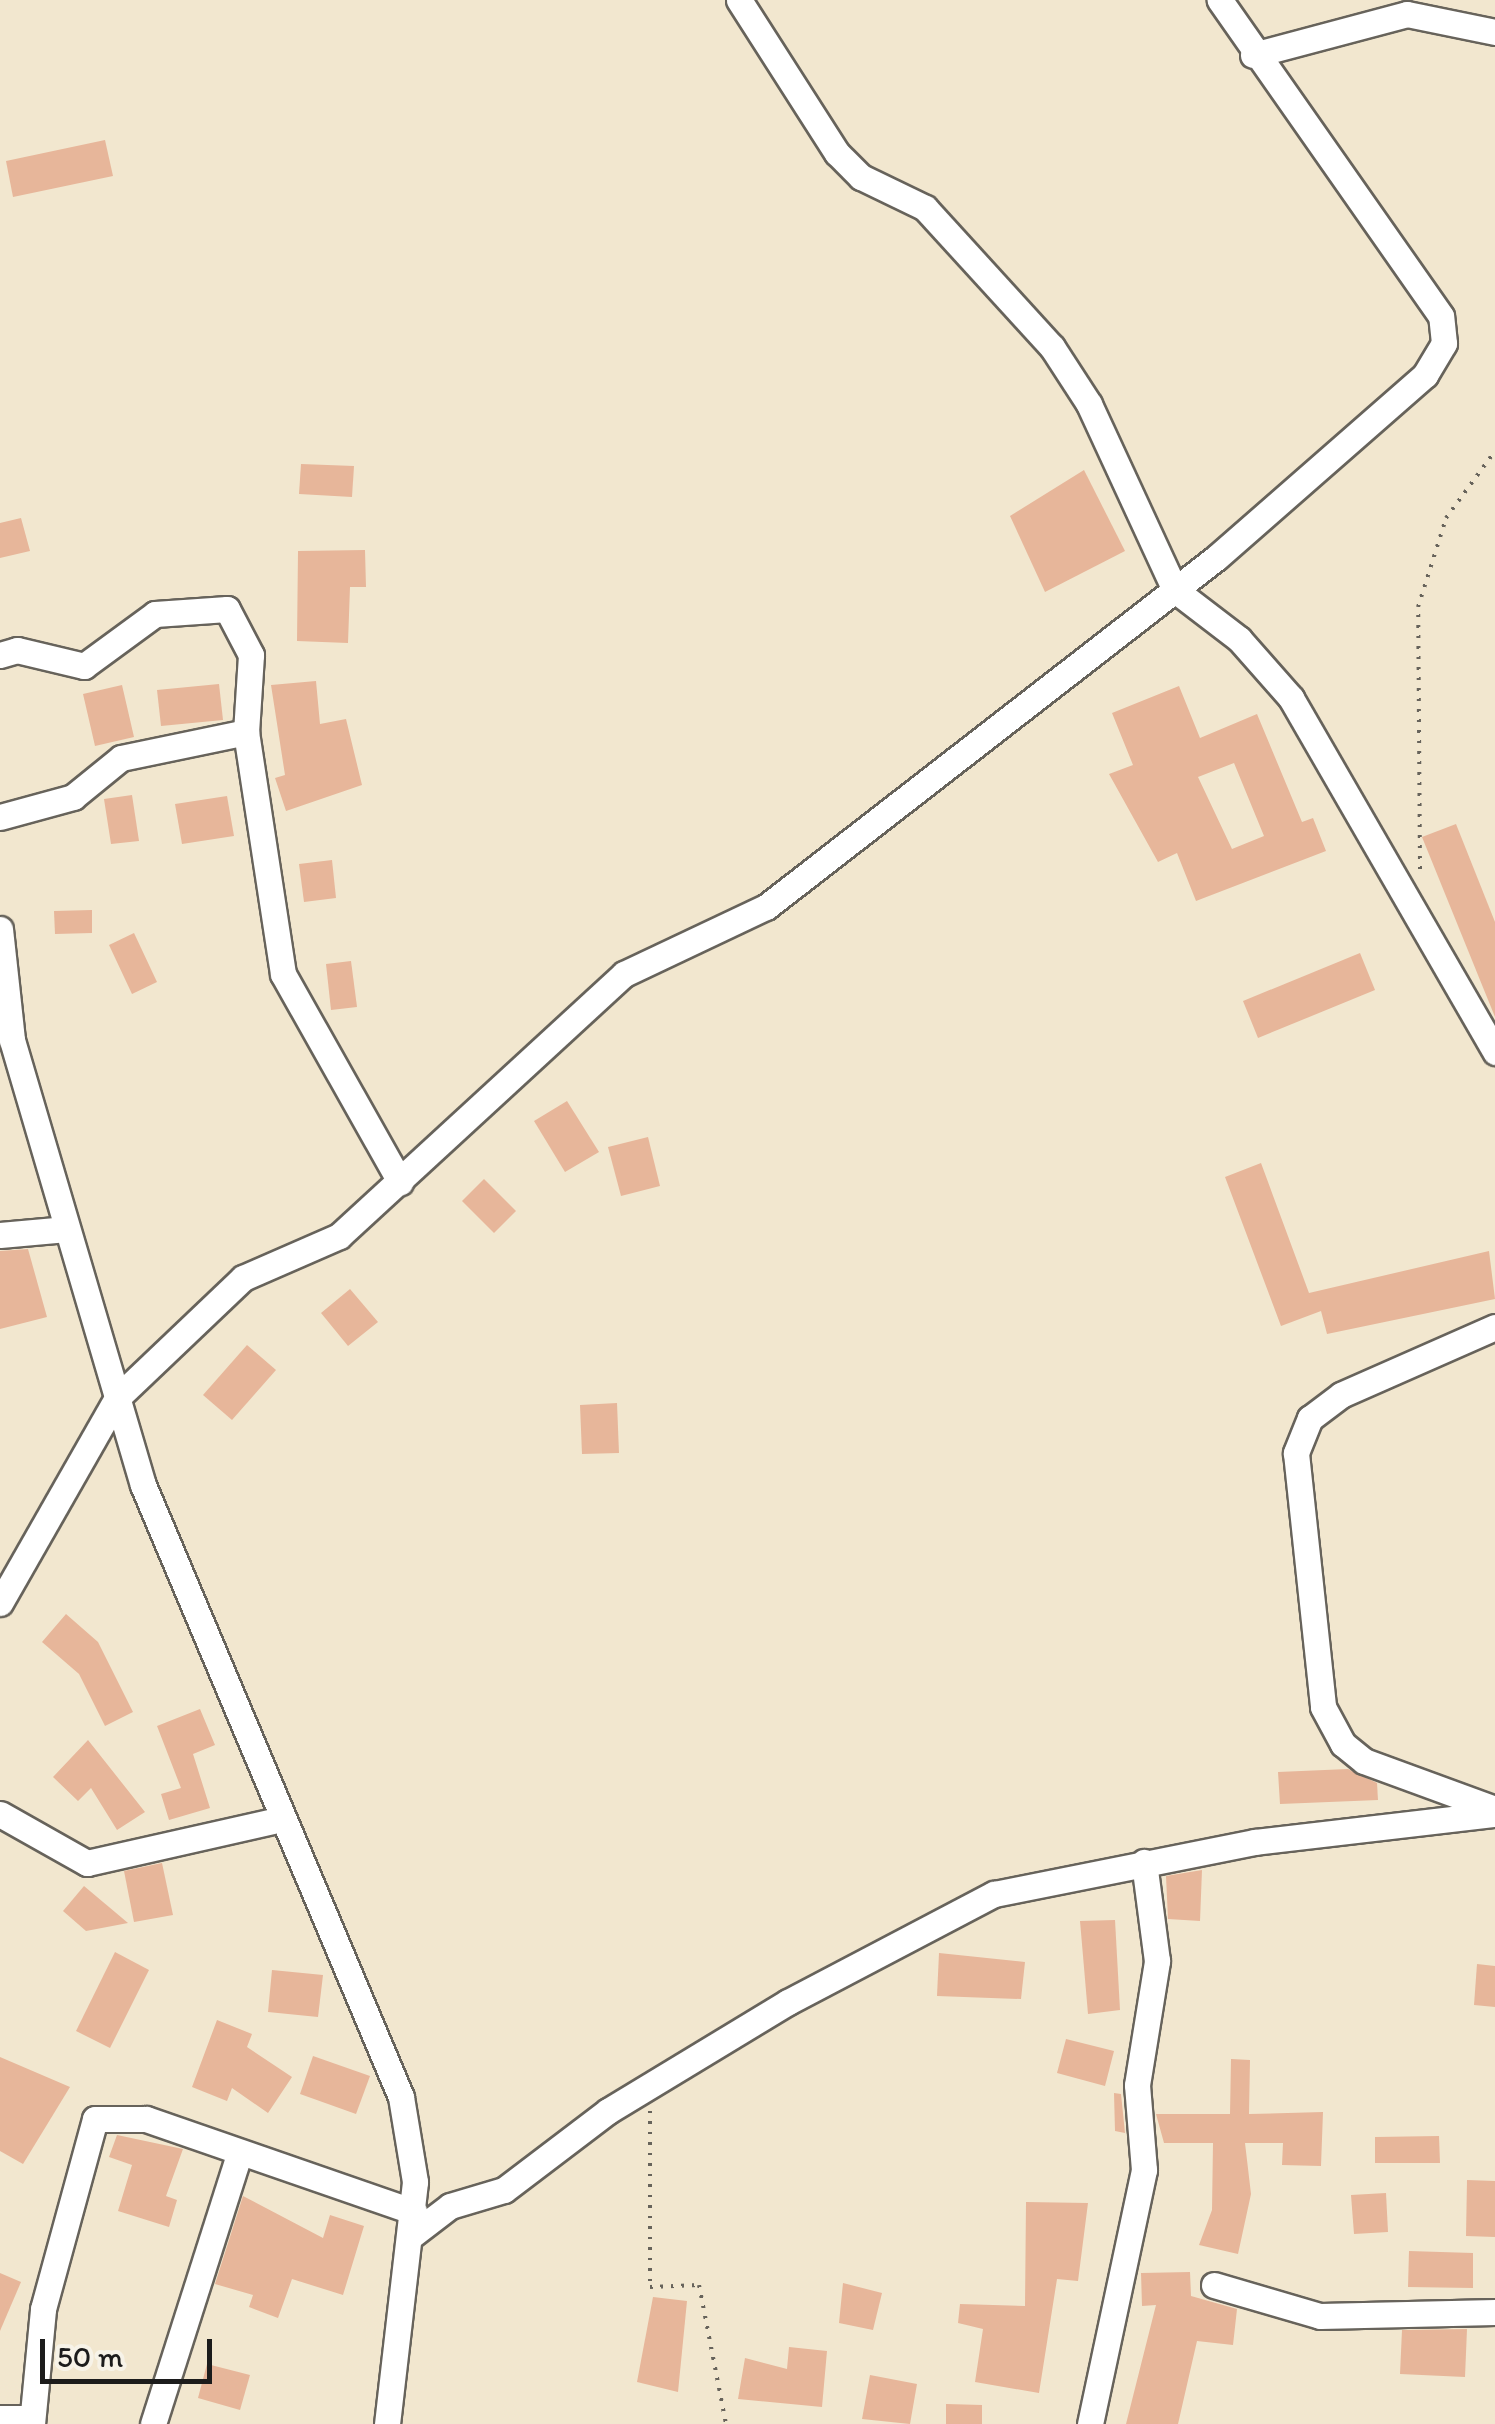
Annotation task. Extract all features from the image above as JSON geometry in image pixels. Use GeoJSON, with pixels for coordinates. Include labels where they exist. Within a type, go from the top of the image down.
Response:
{"type":"FeatureCollection","features":[{"type":"Feature","properties":{"kind":"street"},"geometry":{"type":"LineString","coordinates":[[739,0],[836,154],[861,177],[925,208],[1052,347],[1090,404],[1176,590],[1240,639],[1291,698],[1495,1052]]}},
{"type":"Feature","properties":{"kind":"street"},"geometry":{"type":"LineString","coordinates":[[0,1603],[117,1398],[243,1278],[340,1236],[624,974],[766,907],[1176,590],[1424,374],[1444,342],[1441,316],[1254,55],[1220,0]]}},
{"type":"Feature","properties":{"kind":"street"},"geometry":{"type":"LineString","coordinates":[[1254,55],[1407,14],[1495,32]]}},
{"type":"Feature","properties":{"kind":"street"},"geometry":{"type":"LineString","coordinates":[[0,655],[16,650],[84,666],[155,614],[227,609],[251,655],[246,732],[283,974],[400,1182]]}},
{"type":"Feature","properties":{"kind":"street"},"geometry":{"type":"LineString","coordinates":[[0,816],[73,797],[121,758],[246,732]]}},
{"type":"Feature","properties":{"kind":"street"},"geometry":{"type":"LineString","coordinates":[[0,928],[12,1040],[165,1549],[278,1820],[401,2098],[415,2182],[387,2424]]}},
{"type":"Feature","properties":{"kind":"street"},"geometry":{"type":"LineString","coordinates":[[0,1235],[67,1229]]}},
{"type":"Feature","properties":{"kind":"street"},"geometry":{"type":"LineString","coordinates":[[1495,1328],[1340,1395],[1310,1418],[1296,1453],[1323,1707],[1342,1744],[1364,1761],[1495,1812]]}},
{"type":"Feature","properties":{"kind":"street"},"geometry":{"type":"LineString","coordinates":[[0,2418],[32,2421],[42,2309],[88,2125],[112,2115],[146,2119],[413,2224],[450,2206],[504,2190],[650,2086],[964,1908],[1036,1881],[1495,1812]]}},
{"type":"Feature","properties":{"kind":"street"},"geometry":{"type":"LineString","coordinates":[[0,1814],[87,1863],[278,1820]]}},
{"type":"Feature","properties":{"kind":"street"},"geometry":{"type":"LineString","coordinates":[[1090,2424],[1144,2170],[1137,2086],[1157,1961],[1144,1862]]}},
{"type":"Feature","properties":{"kind":"street"},"geometry":{"type":"LineString","coordinates":[[153,2424],[238,2156]]}},
{"type":"Feature","properties":{"kind":"street"},"geometry":{"type":"LineString","coordinates":[[415,2182],[450,2206]]}},
{"type":"Feature","properties":{"kind":"street"},"geometry":{"type":"LineString","coordinates":[[1214,2285],[1320,2316],[1495,2312]]}},
{"type":"Feature","properties":{"kind":"path"},"geometry":{"type":"LineString","coordinates":[[1420,878],[1418,607],[1446,518],[1495,451]]}},
{"type":"Feature","properties":{"kind":"path"},"geometry":{"type":"LineString","coordinates":[[650,2086],[650,2287],[699,2285],[726,2424]]}},
{"type":"Feature","properties":{"kind":"building"},"geometry":{"type":"Polygon","coordinates":[[[105,140],[113,176],[13,197],[6,161],[105,140]]]}},
{"type":"Feature","properties":{"kind":"building"},"geometry":{"type":"Polygon","coordinates":[[[301,464],[354,466],[352,497],[299,494],[301,464]]]}},
{"type":"Feature","properties":{"kind":"building"},"geometry":{"type":"Polygon","coordinates":[[[1084,470],[1125,551],[1045,592],[1010,516],[1084,470]]]}},
{"type":"Feature","properties":{"kind":"building"},"geometry":{"type":"Polygon","coordinates":[[[21,518],[30,551],[0,558],[0,523],[21,518]]]}},
{"type":"Feature","properties":{"kind":"building"},"geometry":{"type":"Polygon","coordinates":[[[365,550],[366,587],[350,587],[348,643],[297,641],[298,551],[365,550]]]}},
{"type":"Feature","properties":{"kind":"building"},"geometry":{"type":"Polygon","coordinates":[[[316,681],[320,724],[346,719],[362,785],[286,811],[275,778],[285,775],[271,685],[316,681]]]}},
{"type":"Feature","properties":{"kind":"building"},"geometry":{"type":"Polygon","coordinates":[[[219,684],[223,720],[161,726],[157,690],[219,684]]]}},
{"type":"Feature","properties":{"kind":"building"},"geometry":{"type":"Polygon","coordinates":[[[122,685],[134,737],[95,746],[83,694],[122,685]]]}},
{"type":"Feature","properties":{"kind":"building"},"geometry":{"type":"Polygon","coordinates":[[[1179,686],[1200,738],[1257,714],[1302,822],[1313,818],[1326,851],[1196,901],[1177,853],[1158,862],[1109,774],[1133,765],[1112,713],[1179,686]],[[1234,763],[1198,777],[1232,849],[1264,836],[1234,763]]]}},
{"type":"Feature","properties":{"kind":"building"},"geometry":{"type":"Polygon","coordinates":[[[132,795],[139,841],[111,844],[104,799],[132,795]]]}},
{"type":"Feature","properties":{"kind":"building"},"geometry":{"type":"Polygon","coordinates":[[[227,796],[234,836],[182,844],[175,804],[227,796]]]}},
{"type":"Feature","properties":{"kind":"building"},"geometry":{"type":"Polygon","coordinates":[[[1456,824],[1495,922],[1495,1017],[1422,837],[1456,824]]]}},
{"type":"Feature","properties":{"kind":"building"},"geometry":{"type":"Polygon","coordinates":[[[332,860],[336,898],[304,902],[299,864],[332,860]]]}},
{"type":"Feature","properties":{"kind":"building"},"geometry":{"type":"Polygon","coordinates":[[[92,910],[92,933],[55,934],[54,911],[92,910]]]}},
{"type":"Feature","properties":{"kind":"building"},"geometry":{"type":"Polygon","coordinates":[[[134,933],[157,982],[132,994],[109,945],[134,933]]]}},
{"type":"Feature","properties":{"kind":"building"},"geometry":{"type":"Polygon","coordinates":[[[1360,953],[1375,990],[1258,1038],[1243,1001],[1360,953]]]}},
{"type":"Feature","properties":{"kind":"building"},"geometry":{"type":"Polygon","coordinates":[[[351,961],[357,1007],[331,1010],[326,964],[351,961]]]}},
{"type":"Feature","properties":{"kind":"building"},"geometry":{"type":"Polygon","coordinates":[[[567,1101],[599,1152],[565,1172],[534,1121],[567,1101]]]}},
{"type":"Feature","properties":{"kind":"building"},"geometry":{"type":"Polygon","coordinates":[[[648,1137],[660,1186],[621,1196],[608,1147],[648,1137]]]}},
{"type":"Feature","properties":{"kind":"building"},"geometry":{"type":"Polygon","coordinates":[[[1261,1163],[1309,1293],[1489,1251],[1495,1299],[1327,1334],[1321,1311],[1281,1326],[1225,1177],[1261,1163]]]}},
{"type":"Feature","properties":{"kind":"building"},"geometry":{"type":"Polygon","coordinates":[[[484,1179],[516,1211],[494,1233],[462,1201],[484,1179]]]}},
{"type":"Feature","properties":{"kind":"building"},"geometry":{"type":"Polygon","coordinates":[[[28,1249],[47,1317],[0,1329],[0,1251],[28,1249]]]}},
{"type":"Feature","properties":{"kind":"building"},"geometry":{"type":"Polygon","coordinates":[[[350,1289],[378,1322],[348,1346],[321,1313],[350,1289]]]}},
{"type":"Feature","properties":{"kind":"building"},"geometry":{"type":"Polygon","coordinates":[[[247,1345],[276,1370],[232,1420],[203,1395],[247,1345]]]}},
{"type":"Feature","properties":{"kind":"building"},"geometry":{"type":"Polygon","coordinates":[[[617,1403],[619,1453],[582,1454],[580,1405],[617,1403]]]}},
{"type":"Feature","properties":{"kind":"building"},"geometry":{"type":"Polygon","coordinates":[[[66,1614],[98,1642],[133,1712],[105,1726],[79,1674],[42,1642],[66,1614]]]}},
{"type":"Feature","properties":{"kind":"building"},"geometry":{"type":"Polygon","coordinates":[[[200,1709],[215,1745],[193,1754],[210,1808],[169,1820],[161,1794],[181,1788],[157,1726],[200,1709]]]}},
{"type":"Feature","properties":{"kind":"building"},"geometry":{"type":"Polygon","coordinates":[[[88,1740],[145,1812],[117,1830],[91,1788],[78,1801],[53,1777],[88,1740]]]}},
{"type":"Feature","properties":{"kind":"building"},"geometry":{"type":"Polygon","coordinates":[[[1348,1769],[1377,1783],[1378,1800],[1280,1804],[1278,1772],[1348,1769]]]}},
{"type":"Feature","properties":{"kind":"building"},"geometry":{"type":"Polygon","coordinates":[[[162,1863],[173,1915],[134,1922],[124,1871],[162,1863]]]}},
{"type":"Feature","properties":{"kind":"building"},"geometry":{"type":"Polygon","coordinates":[[[1202,1870],[1200,1921],[1168,1919],[1166,1876],[1202,1870]]]}},
{"type":"Feature","properties":{"kind":"building"},"geometry":{"type":"Polygon","coordinates":[[[84,1886],[128,1923],[86,1931],[63,1911],[84,1886]]]}},
{"type":"Feature","properties":{"kind":"building"},"geometry":{"type":"Polygon","coordinates":[[[1115,1920],[1120,2010],[1088,2014],[1080,1921],[1115,1920]]]}},
{"type":"Feature","properties":{"kind":"building"},"geometry":{"type":"Polygon","coordinates":[[[115,1952],[149,1970],[110,2048],[76,2031],[115,1952]]]}},
{"type":"Feature","properties":{"kind":"building"},"geometry":{"type":"Polygon","coordinates":[[[939,1953],[1025,1962],[1021,1999],[937,1996],[939,1953]]]}},
{"type":"Feature","properties":{"kind":"building"},"geometry":{"type":"Polygon","coordinates":[[[1477,1964],[1495,1966],[1495,2007],[1474,2005],[1477,1964]]]}},
{"type":"Feature","properties":{"kind":"building"},"geometry":{"type":"Polygon","coordinates":[[[272,1970],[323,1975],[318,2017],[268,2012],[272,1970]]]}},
{"type":"Feature","properties":{"kind":"building"},"geometry":{"type":"Polygon","coordinates":[[[217,2020],[252,2034],[247,2047],[292,2077],[268,2113],[232,2088],[227,2101],[192,2087],[217,2020]]]}},
{"type":"Feature","properties":{"kind":"building"},"geometry":{"type":"Polygon","coordinates":[[[1066,2039],[1114,2051],[1105,2086],[1057,2073],[1066,2039]]]}},
{"type":"Feature","properties":{"kind":"building"},"geometry":{"type":"Polygon","coordinates":[[[313,2056],[370,2076],[356,2114],[300,2094],[313,2056]]]}},
{"type":"Feature","properties":{"kind":"building"},"geometry":{"type":"Polygon","coordinates":[[[0,2057],[70,2087],[23,2164],[0,2151],[0,2057]]]}},
{"type":"Feature","properties":{"kind":"building"},"geometry":{"type":"Polygon","coordinates":[[[1231,2059],[1250,2060],[1249,2114],[1323,2112],[1321,2166],[1282,2165],[1283,2143],[1245,2143],[1251,2194],[1238,2254],[1199,2245],[1212,2210],[1213,2143],[1164,2143],[1156,2114],[1230,2114],[1231,2059]]]}},
{"type":"Feature","properties":{"kind":"building"},"geometry":{"type":"Polygon","coordinates":[[[1114,2093],[1121,2094],[1125,2133],[1115,2131],[1114,2093]]]}},
{"type":"Feature","properties":{"kind":"building"},"geometry":{"type":"Polygon","coordinates":[[[117,2135],[183,2149],[166,2196],[177,2200],[169,2227],[118,2211],[132,2165],[109,2157],[117,2135]]]}},
{"type":"Feature","properties":{"kind":"building"},"geometry":{"type":"Polygon","coordinates":[[[1439,2136],[1440,2163],[1375,2163],[1375,2137],[1439,2136]]]}},
{"type":"Feature","properties":{"kind":"building"},"geometry":{"type":"Polygon","coordinates":[[[1467,2180],[1495,2181],[1495,2237],[1466,2236],[1467,2180]]]}},
{"type":"Feature","properties":{"kind":"building"},"geometry":{"type":"Polygon","coordinates":[[[1386,2193],[1388,2232],[1354,2234],[1351,2195],[1386,2193]]]}},
{"type":"Feature","properties":{"kind":"building"},"geometry":{"type":"Polygon","coordinates":[[[243,2196],[323,2238],[330,2215],[364,2226],[343,2295],[292,2279],[278,2318],[249,2307],[253,2295],[215,2284],[243,2196]]]}},
{"type":"Feature","properties":{"kind":"building"},"geometry":{"type":"Polygon","coordinates":[[[1026,2202],[1088,2203],[1078,2281],[1057,2279],[1039,2393],[975,2382],[983,2329],[958,2323],[960,2304],[1025,2306],[1026,2202]]]}},
{"type":"Feature","properties":{"kind":"building"},"geometry":{"type":"Polygon","coordinates":[[[1409,2251],[1473,2253],[1473,2288],[1408,2287],[1409,2251]]]}},
{"type":"Feature","properties":{"kind":"building"},"geometry":{"type":"Polygon","coordinates":[[[1190,2272],[1191,2296],[1237,2309],[1233,2345],[1197,2341],[1178,2424],[1126,2424],[1156,2305],[1142,2306],[1141,2273],[1190,2272]]]}},
{"type":"Feature","properties":{"kind":"building"},"geometry":{"type":"Polygon","coordinates":[[[0,2273],[21,2282],[0,2331],[0,2273]]]}},
{"type":"Feature","properties":{"kind":"building"},"geometry":{"type":"Polygon","coordinates":[[[843,2283],[882,2293],[873,2330],[839,2323],[843,2283]]]}},
{"type":"Feature","properties":{"kind":"building"},"geometry":{"type":"Polygon","coordinates":[[[653,2297],[687,2301],[678,2392],[637,2382],[653,2297]]]}},
{"type":"Feature","properties":{"kind":"building"},"geometry":{"type":"Polygon","coordinates":[[[1467,2329],[1465,2377],[1400,2374],[1402,2330],[1467,2329]]]}},
{"type":"Feature","properties":{"kind":"building"},"geometry":{"type":"Polygon","coordinates":[[[789,2347],[827,2351],[822,2407],[738,2399],[745,2358],[787,2369],[789,2347]]]}},
{"type":"Feature","properties":{"kind":"building"},"geometry":{"type":"Polygon","coordinates":[[[207,2364],[250,2375],[240,2410],[198,2398],[207,2364]]]}},
{"type":"Feature","properties":{"kind":"building"},"geometry":{"type":"Polygon","coordinates":[[[870,2375],[917,2384],[910,2424],[862,2419],[870,2375]]]}},
{"type":"Feature","properties":{"kind":"building"},"geometry":{"type":"Polygon","coordinates":[[[946,2404],[982,2405],[982,2424],[946,2424],[946,2404]]]}}]}
